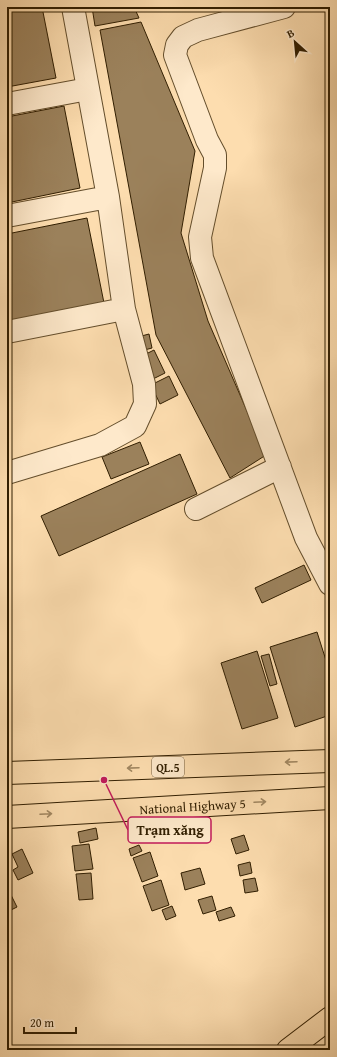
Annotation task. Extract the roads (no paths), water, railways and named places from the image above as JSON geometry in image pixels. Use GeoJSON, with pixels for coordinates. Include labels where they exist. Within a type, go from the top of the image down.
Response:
{"type":"FeatureCollection","features":[{"type":"Feature","properties":{"kind":"main road","name":"QL.5"},"geometry":{"type":"LineString","coordinates":[[7,773],[330,761]]}},
{"type":"Feature","properties":{"kind":"main road","name":"National Highway 5"},"geometry":{"type":"LineString","coordinates":[[7,817],[330,798]]}},
{"type":"Feature","properties":{"kind":"main road"},"geometry":{"type":"LineString","coordinates":[[288,1050],[330,1018]]}},
{"type":"Feature","properties":{"kind":"street"},"geometry":{"type":"LineString","coordinates":[[7,473],[100,444],[135,426],[145,404],[144,384],[124,309],[108,196],[73,7]]}},
{"type":"Feature","properties":{"kind":"street"},"geometry":{"type":"LineString","coordinates":[[284,7],[198,30],[183,37],[177,45],[175,55],[215,155],[215,168],[200,237],[202,258],[306,538],[330,584]]}},
{"type":"Feature","properties":{"kind":"street"},"geometry":{"type":"LineString","coordinates":[[7,104],[88,89]]}},
{"type":"Feature","properties":{"kind":"street"},"geometry":{"type":"LineString","coordinates":[[7,216],[108,196]]}},
{"type":"Feature","properties":{"kind":"street"},"geometry":{"type":"LineString","coordinates":[[7,332],[124,309]]}},
{"type":"Feature","properties":{"kind":"street"},"geometry":{"type":"LineString","coordinates":[[196,509],[280,467]]}},
{"type":"Feature","properties":{"kind":"place","name":"Trạm xăng"},"geometry":{"type":"Point","coordinates":[104,780]}}]}
